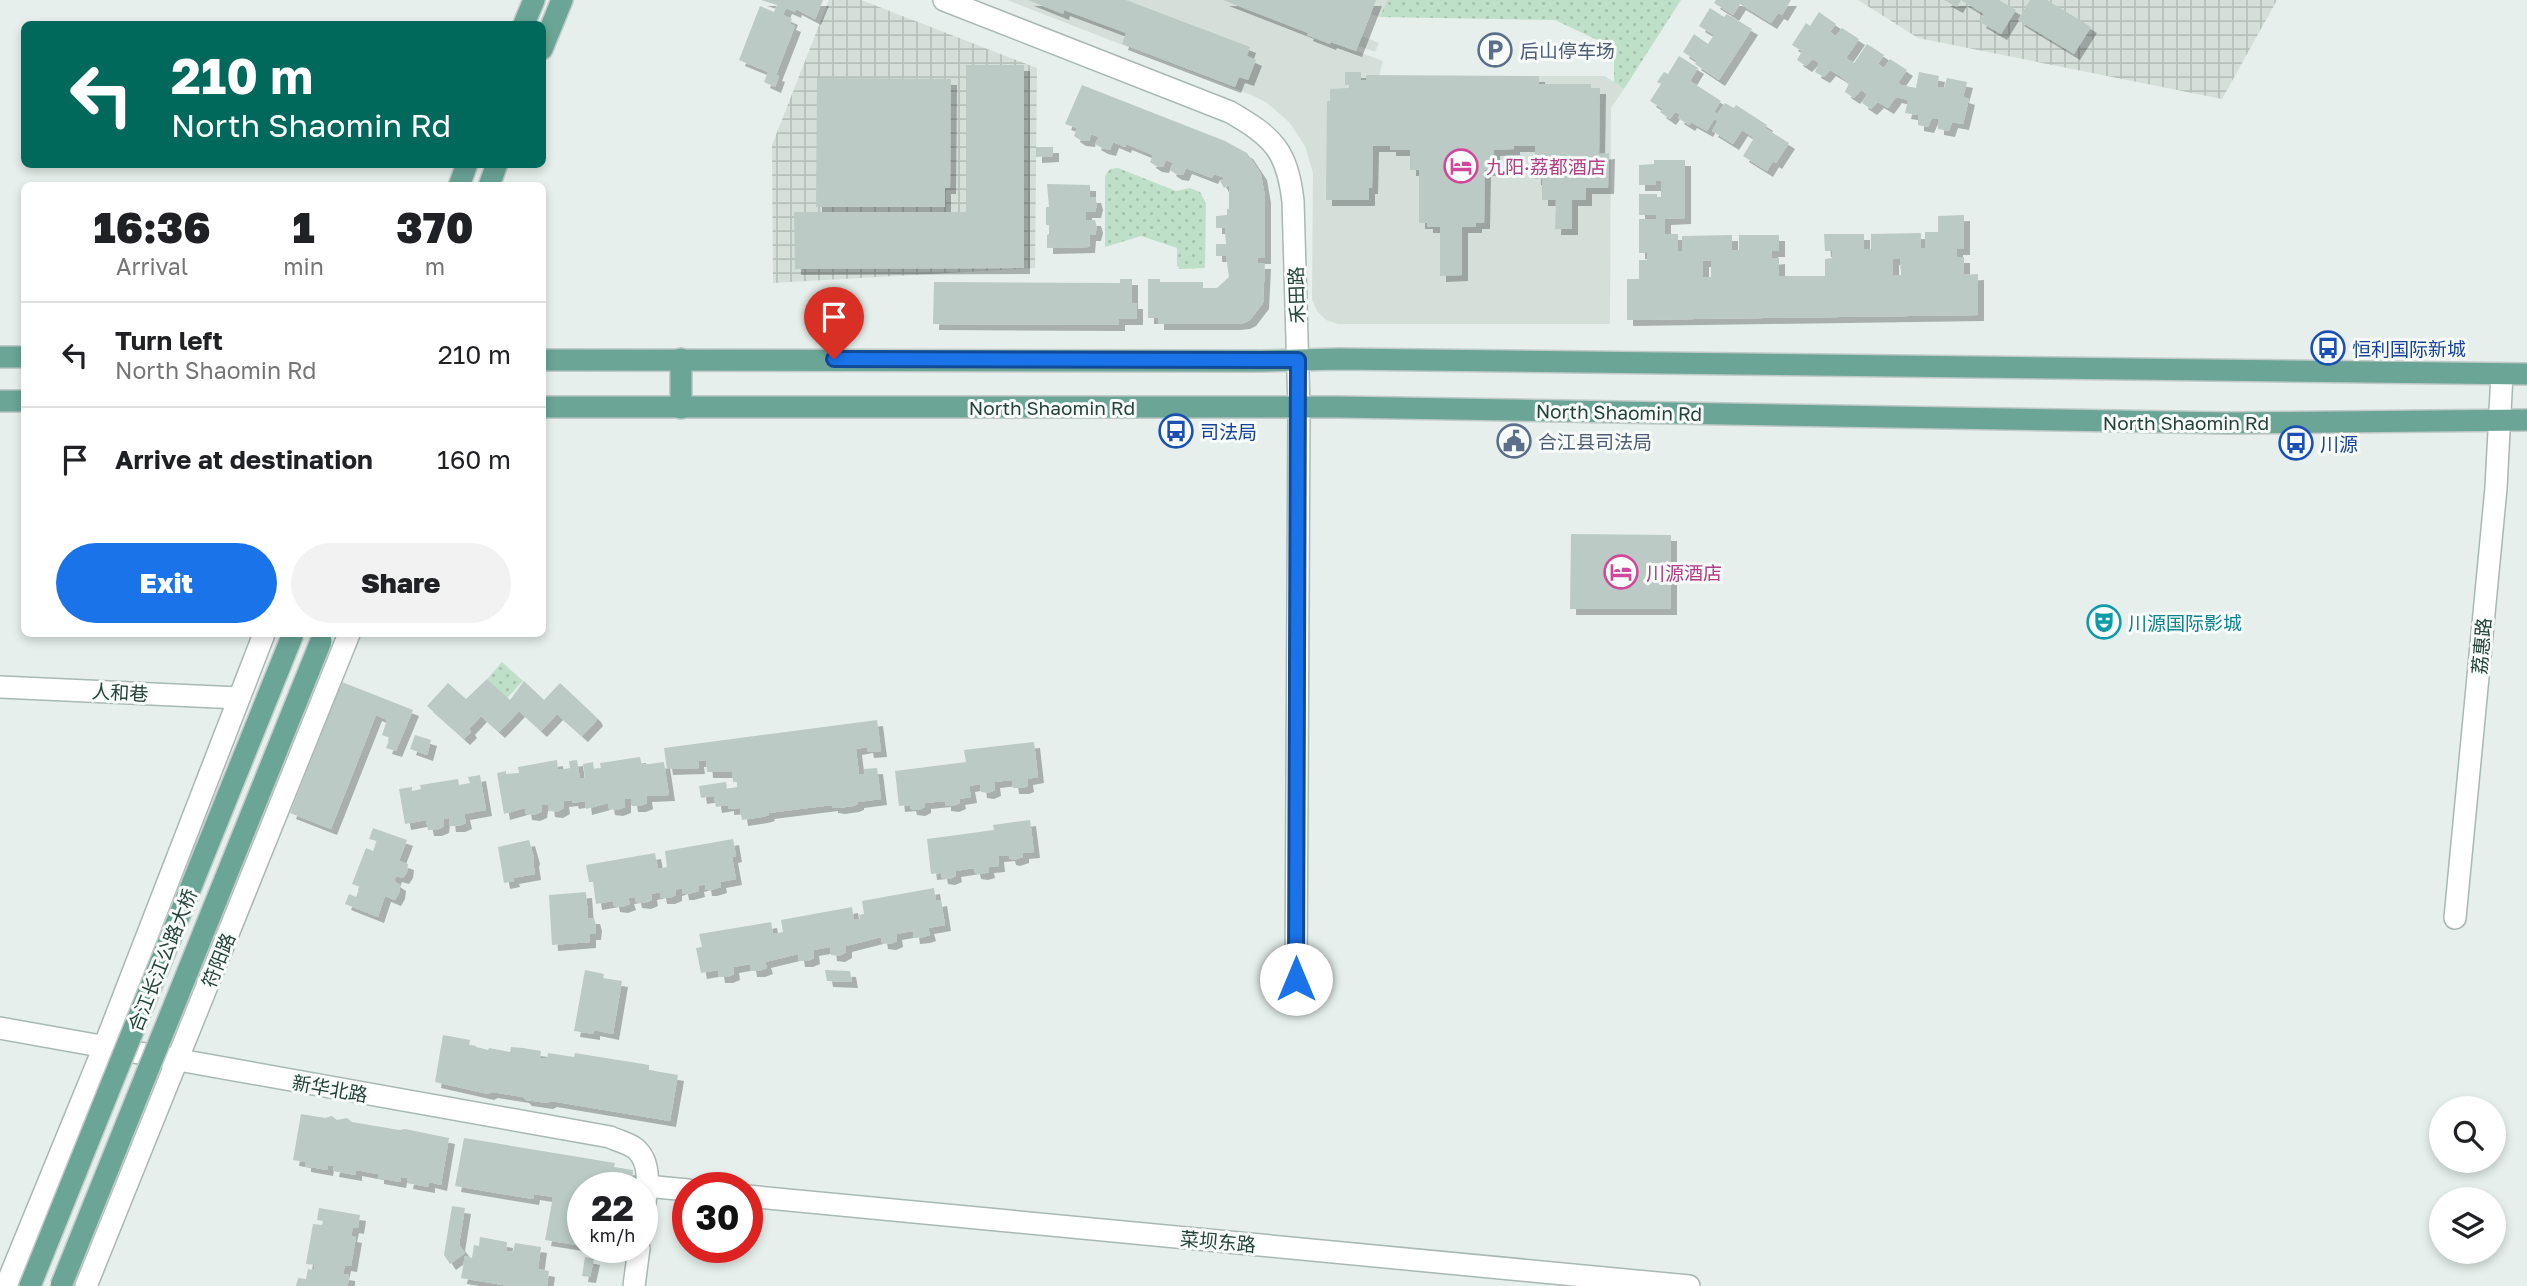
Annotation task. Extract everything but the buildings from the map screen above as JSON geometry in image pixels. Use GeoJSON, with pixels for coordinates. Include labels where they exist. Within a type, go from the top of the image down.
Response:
{"type":"FeatureCollection","features":[{"type":"Feature","properties":{"kind":"main road"},"geometry":{"type":"LineString","coordinates":[[525,21],[534,0]]}},
{"type":"Feature","properties":{"kind":"main road"},"geometry":{"type":"LineString","coordinates":[[546,39],[562,0]]}},
{"type":"Feature","properties":{"kind":"main road"},"geometry":{"type":"LineString","coordinates":[[0,357],[21,357]]}},
{"type":"Feature","properties":{"kind":"main road"},"geometry":{"type":"LineString","coordinates":[[681,359],[681,408]]}},
{"type":"Feature","properties":{"kind":"main road"},"geometry":{"type":"LineString","coordinates":[[546,360],[1298,360],[2527,374]]}},
{"type":"Feature","properties":{"kind":"main road"},"geometry":{"type":"LineString","coordinates":[[0,401],[21,401]]}},
{"type":"Feature","properties":{"kind":"main road","name":"North Shaomin Rd"},"geometry":{"type":"LineString","coordinates":[[546,407],[1299,408],[2228,423],[2527,420]]}},
{"type":"Feature","properties":{"kind":"main road","name":"合江长江公路大桥"},"geometry":{"type":"LineString","coordinates":[[30,1286],[292,637]]}},
{"type":"Feature","properties":{"kind":"main road","name":"合江长江公路大桥"},"geometry":{"type":"LineString","coordinates":[[61,1286],[323,637]]}},
{"type":"Feature","properties":{"kind":"street","name":"禾田路"},"geometry":{"type":"LineString","coordinates":[[944,0],[1212,104],[1251,124],[1268,137],[1284,159],[1290,175],[1296,274],[1299,408],[1296,979]]}},
{"type":"Feature","properties":{"kind":"street","name":"荔惠路"},"geometry":{"type":"LineString","coordinates":[[2455,918],[2496,488],[2502,374]]}},
{"type":"Feature","properties":{"kind":"street"},"geometry":{"type":"LineString","coordinates":[[6,1286],[104,1048],[263,637]]}},
{"type":"Feature","properties":{"kind":"street","name":"符阳路"},"geometry":{"type":"LineString","coordinates":[[86,1286],[348,637]]}},
{"type":"Feature","properties":{"kind":"street","name":"人和巷"},"geometry":{"type":"LineString","coordinates":[[0,687],[239,698]]}},
{"type":"Feature","properties":{"kind":"street"},"geometry":{"type":"LineString","coordinates":[[120,1003],[122,1019],[129,1029],[162,1041],[175,1040],[188,1032]]}},
{"type":"Feature","properties":{"kind":"street","name":"新华北路"},"geometry":{"type":"LineString","coordinates":[[0,1028],[610,1137],[638,1151],[644,1172]]}},
{"type":"Feature","properties":{"kind":"street","name":"菜坝东路"},"geometry":{"type":"LineString","coordinates":[[763,1198],[1689,1286]]}},
{"type":"Feature","properties":{"kind":"street"},"geometry":{"type":"LineString","coordinates":[[634,1286],[637,1263]]}},
{"type":"Feature","properties":{"kind":"shaded area"},"geometry":{"type":"Polygon","coordinates":[[[829,0],[861,0],[1037,68],[1035,268],[773,283],[772,145],[829,0]]]}},
{"type":"Feature","properties":{"kind":"shaded area","name":"九阳·荔都酒店"},"geometry":{"type":"Polygon","coordinates":[[[1007,0],[1387,0],[1380,17],[1370,14],[1362,36],[1379,43],[1375,52],[1359,46],[1356,51],[1383,61],[1379,76],[1605,76],[1624,89],[1611,108],[1610,324],[1338,324],[1326,320],[1317,311],[1312,299],[1313,173],[1305,146],[1289,122],[1267,103],[1254,96],[1007,0]]]}},
{"type":"Feature","properties":{"kind":"shaded area"},"geometry":{"type":"Polygon","coordinates":[[[1858,0],[2277,0],[2222,99],[1918,38],[1858,0]]]}},
{"type":"Feature","properties":{"kind":"green space"},"geometry":{"type":"Polygon","coordinates":[[[1387,0],[1681,0],[1624,89],[1614,82],[1614,48],[1555,20],[1380,17],[1387,0]]]}},
{"type":"Feature","properties":{"kind":"green space"},"geometry":{"type":"Polygon","coordinates":[[[1118,168],[1176,191],[1190,188],[1200,192],[1206,203],[1205,268],[1180,269],[1177,266],[1177,248],[1141,236],[1105,247],[1105,176],[1110,169],[1118,168]]]}},
{"type":"Feature","properties":{"kind":"green space"},"geometry":{"type":"Polygon","coordinates":[[[502,662],[523,681],[507,698],[487,679],[502,662]]]}},
{"type":"Feature","properties":{"kind":"place","name":"后山停车场"},"geometry":{"type":"Point","coordinates":[1495,50]}},
{"type":"Feature","properties":{"kind":"place","name":"九阳·荔都酒店"},"geometry":{"type":"Point","coordinates":[1461,166]}},
{"type":"Feature","properties":{"kind":"place","name":"恒利国际新城"},"geometry":{"type":"Point","coordinates":[2328,348]}},
{"type":"Feature","properties":{"kind":"place","name":"司法局"},"geometry":{"type":"Point","coordinates":[1176,431]}},
{"type":"Feature","properties":{"kind":"place","name":"合江县司法局"},"geometry":{"type":"Point","coordinates":[1514,441]}},
{"type":"Feature","properties":{"kind":"place","name":"川源"},"geometry":{"type":"Point","coordinates":[2296,443]}},
{"type":"Feature","properties":{"kind":"place","name":"川源酒店"},"geometry":{"type":"Point","coordinates":[1621,572]}},
{"type":"Feature","properties":{"kind":"place","name":"川源国际影城"},"geometry":{"type":"Point","coordinates":[2104,622]}},
{"type":"Feature","properties":{"kind":"route"},"geometry":{"type":"LineString","coordinates":[[834,359],[1298,360],[1296,979]]}}]}
